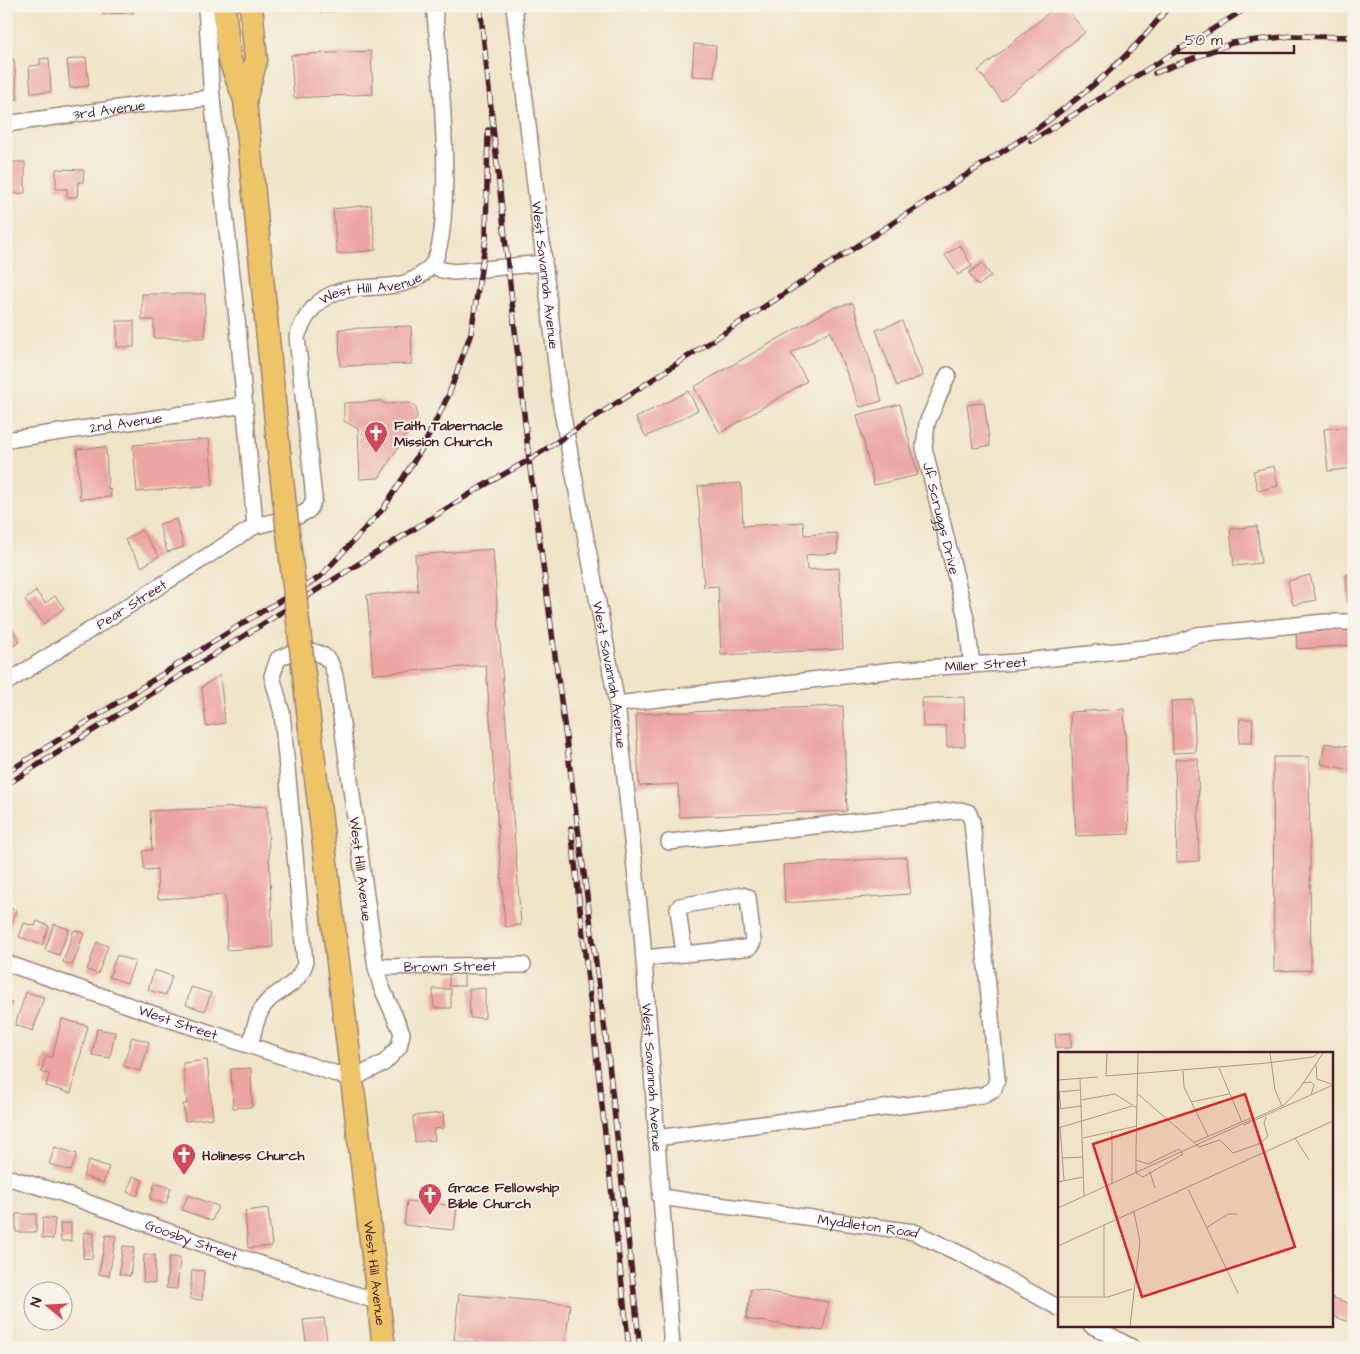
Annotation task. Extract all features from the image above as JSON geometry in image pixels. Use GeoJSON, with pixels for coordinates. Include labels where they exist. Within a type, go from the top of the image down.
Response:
{"type":"FeatureCollection","features":[{"type":"Feature","properties":{"kind":"highway","name":"West Hill Avenue"},"geometry":{"type":"LineString","coordinates":[[224,6],[229,58],[245,100],[279,453],[384,1348]]}},
{"type":"Feature","properties":{"kind":"highway","name":"West Hill Avenue"},"geometry":{"type":"LineString","coordinates":[[245,100],[256,60],[251,6]]}},
{"type":"Feature","properties":{"kind":"street"},"geometry":{"type":"LineString","coordinates":[[206,6],[212,98],[256,526]]}},
{"type":"Feature","properties":{"kind":"street","name":"West Hill Avenue"},"geometry":{"type":"LineString","coordinates":[[256,526],[298,516],[309,510],[314,499],[297,337],[304,318],[313,305],[329,294],[417,278],[432,265],[439,249],[443,226],[443,91],[434,6]]}},
{"type":"Feature","properties":{"kind":"street","name":"West Savannah Avenue"},"geometry":{"type":"LineString","coordinates":[[514,6],[561,406],[617,704],[644,958],[672,1348]]}},
{"type":"Feature","properties":{"kind":"street","name":"3rd Avenue"},"geometry":{"type":"LineString","coordinates":[[6,124],[140,105],[212,98]]}},
{"type":"Feature","properties":{"kind":"street"},"geometry":{"type":"LineString","coordinates":[[432,265],[442,270],[454,272],[543,263]]}},
{"type":"Feature","properties":{"kind":"street","name":"Jf Scruggs Drive"},"geometry":{"type":"LineString","coordinates":[[948,375],[927,423],[924,448],[966,618],[972,665]]}},
{"type":"Feature","properties":{"kind":"street","name":"2nd Avenue"},"geometry":{"type":"LineString","coordinates":[[6,440],[245,405]]}},
{"type":"Feature","properties":{"kind":"street","name":"Pear Street"},"geometry":{"type":"LineString","coordinates":[[6,683],[256,526]]}},
{"type":"Feature","properties":{"kind":"street","name":"Miller Street"},"geometry":{"type":"LineString","coordinates":[[617,704],[893,670],[1016,662],[1172,645],[1197,635],[1325,622],[1354,622]]}},
{"type":"Feature","properties":{"kind":"street","name":"West Hill Avenue"},"geometry":{"type":"LineString","coordinates":[[250,1046],[255,1025],[262,1008],[300,977],[305,964],[282,713],[272,676],[278,659],[291,651],[309,651],[320,655],[330,662],[336,681],[376,967],[381,986],[402,1033],[399,1047],[384,1063],[352,1079]]}},
{"type":"Feature","properties":{"kind":"street"},"geometry":{"type":"LineString","coordinates":[[656,1138],[983,1095],[994,1089],[997,1079],[972,821],[968,812],[960,810],[669,842]]}},
{"type":"Feature","properties":{"kind":"street"},"geometry":{"type":"LineString","coordinates":[[644,958],[684,954],[750,947],[753,942],[748,897],[742,895],[680,906],[678,909],[684,954]]}},
{"type":"Feature","properties":{"kind":"street","name":"West Street"},"geometry":{"type":"LineString","coordinates":[[6,963],[352,1079]]}},
{"type":"Feature","properties":{"kind":"street","name":"Brown Street"},"geometry":{"type":"LineString","coordinates":[[376,967],[523,965]]}},
{"type":"Feature","properties":{"kind":"street","name":"Goosby Street"},"geometry":{"type":"LineString","coordinates":[[6,1177],[58,1192],[242,1258],[379,1302]]}},
{"type":"Feature","properties":{"kind":"street","name":"Myddleton Road"},"geometry":{"type":"LineString","coordinates":[[660,1197],[914,1232],[967,1257],[1058,1307]]}},
{"type":"Feature","properties":{"kind":"street"},"geometry":{"type":"LineString","coordinates":[[1093,1326],[1133,1348]]}},
{"type":"Feature","properties":{"kind":"building"},"geometry":{"type":"Polygon","coordinates":[[[103,6],[134,6],[134,13],[103,14],[103,6]]]}},
{"type":"Feature","properties":{"kind":"building"},"geometry":{"type":"Polygon","coordinates":[[[319,6],[343,6],[344,10],[320,13],[319,6]]]}},
{"type":"Feature","properties":{"kind":"building"},"geometry":{"type":"Polygon","coordinates":[[[1057,6],[1064,6],[1085,32],[1002,101],[978,71],[1057,6]]]}},
{"type":"Feature","properties":{"kind":"building"},"geometry":{"type":"Polygon","coordinates":[[[694,44],[716,46],[714,77],[692,76],[694,44]]]}},
{"type":"Feature","properties":{"kind":"building"},"geometry":{"type":"Polygon","coordinates":[[[371,51],[373,94],[294,98],[291,55],[371,51]]]}},
{"type":"Feature","properties":{"kind":"building"},"geometry":{"type":"Polygon","coordinates":[[[86,57],[89,86],[70,88],[67,60],[86,57]]]}},
{"type":"Feature","properties":{"kind":"building"},"geometry":{"type":"Polygon","coordinates":[[[49,58],[51,92],[31,93],[29,66],[40,65],[40,59],[49,58]]]}},
{"type":"Feature","properties":{"kind":"building"},"geometry":{"type":"Polygon","coordinates":[[[14,59],[18,99],[6,100],[6,60],[14,59]]]}},
{"type":"Feature","properties":{"kind":"building"},"geometry":{"type":"Polygon","coordinates":[[[6,155],[9,155],[9,162],[25,162],[25,193],[6,194],[6,155]]]}},
{"type":"Feature","properties":{"kind":"building"},"geometry":{"type":"Polygon","coordinates":[[[56,169],[84,170],[83,182],[78,182],[77,197],[67,197],[67,189],[56,189],[56,169]]]}},
{"type":"Feature","properties":{"kind":"building"},"geometry":{"type":"Polygon","coordinates":[[[371,205],[376,250],[337,254],[333,209],[371,205]]]}},
{"type":"Feature","properties":{"kind":"building"},"geometry":{"type":"Polygon","coordinates":[[[960,245],[972,266],[958,275],[945,255],[960,245]]]}},
{"type":"Feature","properties":{"kind":"building"},"geometry":{"type":"Polygon","coordinates":[[[982,263],[991,276],[978,286],[969,273],[982,263]]]}},
{"type":"Feature","properties":{"kind":"building"},"geometry":{"type":"Polygon","coordinates":[[[142,294],[205,294],[205,338],[154,338],[154,320],[142,320],[142,294]]]}},
{"type":"Feature","properties":{"kind":"building"},"geometry":{"type":"Polygon","coordinates":[[[853,303],[882,401],[860,407],[830,331],[791,353],[807,381],[720,433],[694,387],[832,308],[853,303]]]}},
{"type":"Feature","properties":{"kind":"building"},"geometry":{"type":"Polygon","coordinates":[[[117,321],[134,321],[134,347],[117,347],[117,321]]]}},
{"type":"Feature","properties":{"kind":"building"},"geometry":{"type":"Polygon","coordinates":[[[902,321],[923,376],[897,386],[876,330],[902,321]]]}},
{"type":"Feature","properties":{"kind":"building"},"geometry":{"type":"Polygon","coordinates":[[[411,326],[412,364],[340,366],[339,329],[411,326]]]}},
{"type":"Feature","properties":{"kind":"building"},"geometry":{"type":"Polygon","coordinates":[[[688,391],[698,410],[646,437],[636,418],[688,391]]]}},
{"type":"Feature","properties":{"kind":"building","name":"Faith Tabernacle Mission Church"},"geometry":{"type":"Polygon","coordinates":[[[381,401],[385,404],[410,403],[416,407],[417,417],[379,478],[360,479],[358,429],[344,421],[344,403],[381,401]]]}},
{"type":"Feature","properties":{"kind":"building"},"geometry":{"type":"Polygon","coordinates":[[[984,402],[990,446],[973,448],[967,405],[984,402]]]}},
{"type":"Feature","properties":{"kind":"building"},"geometry":{"type":"Polygon","coordinates":[[[900,404],[918,475],[874,485],[857,415],[900,404]]]}},
{"type":"Feature","properties":{"kind":"building"},"geometry":{"type":"Polygon","coordinates":[[[1354,426],[1354,468],[1328,471],[1324,429],[1354,426]]]}},
{"type":"Feature","properties":{"kind":"building"},"geometry":{"type":"Polygon","coordinates":[[[209,439],[213,485],[137,492],[133,445],[209,439]]]}},
{"type":"Feature","properties":{"kind":"building"},"geometry":{"type":"Polygon","coordinates":[[[106,447],[108,489],[110,488],[111,497],[80,499],[77,449],[106,447]]]}},
{"type":"Feature","properties":{"kind":"building"},"geometry":{"type":"Polygon","coordinates":[[[1274,466],[1278,486],[1258,491],[1253,471],[1274,466]]]}},
{"type":"Feature","properties":{"kind":"building"},"geometry":{"type":"Polygon","coordinates":[[[741,483],[743,526],[803,522],[804,535],[837,533],[838,553],[806,555],[807,570],[839,568],[843,649],[721,655],[718,586],[704,587],[698,486],[741,483]]]}},
{"type":"Feature","properties":{"kind":"building"},"geometry":{"type":"Polygon","coordinates":[[[1354,500],[1354,532],[1352,532],[1350,501],[1354,500]]]}},
{"type":"Feature","properties":{"kind":"building"},"geometry":{"type":"Polygon","coordinates":[[[176,519],[184,547],[167,552],[159,524],[176,519]]]}},
{"type":"Feature","properties":{"kind":"building"},"geometry":{"type":"Polygon","coordinates":[[[1257,526],[1261,563],[1234,566],[1230,529],[1257,526]]]}},
{"type":"Feature","properties":{"kind":"building"},"geometry":{"type":"Polygon","coordinates":[[[141,530],[159,556],[142,567],[125,540],[141,530]]]}},
{"type":"Feature","properties":{"kind":"building"},"geometry":{"type":"Polygon","coordinates":[[[493,549],[521,925],[505,927],[486,665],[373,674],[367,595],[418,591],[415,555],[493,549]]]}},
{"type":"Feature","properties":{"kind":"building"},"geometry":{"type":"Polygon","coordinates":[[[1310,575],[1316,600],[1293,605],[1288,581],[1310,575]]]}},
{"type":"Feature","properties":{"kind":"building"},"geometry":{"type":"Polygon","coordinates":[[[1346,575],[1354,575],[1354,603],[1348,603],[1346,575]]]}},
{"type":"Feature","properties":{"kind":"building"},"geometry":{"type":"Polygon","coordinates":[[[36,591],[45,603],[55,596],[64,608],[44,624],[25,600],[36,591]]]}},
{"type":"Feature","properties":{"kind":"building"},"geometry":{"type":"Polygon","coordinates":[[[6,619],[20,642],[6,650],[6,619]]]}},
{"type":"Feature","properties":{"kind":"building"},"geometry":{"type":"Polygon","coordinates":[[[1354,625],[1354,645],[1297,649],[1296,629],[1354,625]]]}},
{"type":"Feature","properties":{"kind":"building"},"geometry":{"type":"Polygon","coordinates":[[[220,675],[225,723],[206,726],[202,687],[220,675]]]}},
{"type":"Feature","properties":{"kind":"building"},"geometry":{"type":"Polygon","coordinates":[[[964,697],[965,746],[947,747],[946,726],[923,727],[922,698],[964,697]]]}},
{"type":"Feature","properties":{"kind":"building"},"geometry":{"type":"Polygon","coordinates":[[[1193,700],[1196,752],[1173,753],[1171,701],[1193,700]]]}},
{"type":"Feature","properties":{"kind":"building"},"geometry":{"type":"Polygon","coordinates":[[[843,706],[847,811],[679,817],[678,784],[639,786],[636,714],[843,706]]]}},
{"type":"Feature","properties":{"kind":"building"},"geometry":{"type":"Polygon","coordinates":[[[1124,709],[1129,834],[1076,836],[1070,712],[1124,709]]]}},
{"type":"Feature","properties":{"kind":"building"},"geometry":{"type":"Polygon","coordinates":[[[1240,719],[1253,719],[1252,743],[1239,743],[1240,719]]]}},
{"type":"Feature","properties":{"kind":"building"},"geometry":{"type":"Polygon","coordinates":[[[1325,743],[1354,748],[1350,770],[1321,764],[1325,743]]]}},
{"type":"Feature","properties":{"kind":"building"},"geometry":{"type":"Polygon","coordinates":[[[1273,757],[1309,757],[1311,970],[1274,971],[1273,757]]]}},
{"type":"Feature","properties":{"kind":"building"},"geometry":{"type":"Polygon","coordinates":[[[1175,759],[1198,759],[1199,861],[1177,862],[1175,759]]]}},
{"type":"Feature","properties":{"kind":"building"},"geometry":{"type":"Polygon","coordinates":[[[267,806],[273,947],[227,950],[225,895],[158,899],[157,869],[144,870],[143,851],[152,850],[150,811],[267,806]]]}},
{"type":"Feature","properties":{"kind":"building"},"geometry":{"type":"Polygon","coordinates":[[[907,857],[910,894],[785,903],[783,865],[907,857]]]}},
{"type":"Feature","properties":{"kind":"building"},"geometry":{"type":"Polygon","coordinates":[[[6,907],[16,910],[7,937],[6,937],[6,907]]]}},
{"type":"Feature","properties":{"kind":"building"},"geometry":{"type":"Polygon","coordinates":[[[37,921],[49,926],[42,945],[19,937],[24,923],[35,926],[37,921]]]}},
{"type":"Feature","properties":{"kind":"building"},"geometry":{"type":"Polygon","coordinates":[[[54,924],[69,929],[59,955],[45,950],[54,924]]]}},
{"type":"Feature","properties":{"kind":"building"},"geometry":{"type":"Polygon","coordinates":[[[74,930],[84,933],[73,965],[63,962],[74,930]]]}},
{"type":"Feature","properties":{"kind":"building"},"geometry":{"type":"Polygon","coordinates":[[[97,942],[108,946],[98,974],[87,970],[97,942]]]}},
{"type":"Feature","properties":{"kind":"building"},"geometry":{"type":"Polygon","coordinates":[[[117,955],[135,962],[127,983],[109,977],[117,955]]]}},
{"type":"Feature","properties":{"kind":"building"},"geometry":{"type":"Polygon","coordinates":[[[154,970],[172,976],[166,995],[148,990],[154,970]]]}},
{"type":"Feature","properties":{"kind":"building"},"geometry":{"type":"Polygon","coordinates":[[[449,974],[464,974],[464,986],[449,986],[449,974]]]}},
{"type":"Feature","properties":{"kind":"building"},"geometry":{"type":"Polygon","coordinates":[[[191,987],[211,993],[205,1011],[186,1005],[191,987]]]}},
{"type":"Feature","properties":{"kind":"building"},"geometry":{"type":"Polygon","coordinates":[[[485,988],[485,1018],[470,1018],[469,989],[485,988]]]}},
{"type":"Feature","properties":{"kind":"building"},"geometry":{"type":"Polygon","coordinates":[[[433,989],[451,989],[451,1008],[434,1008],[433,989]]]}},
{"type":"Feature","properties":{"kind":"building"},"geometry":{"type":"Polygon","coordinates":[[[26,992],[44,997],[33,1031],[15,1025],[26,992]]]}},
{"type":"Feature","properties":{"kind":"building"},"geometry":{"type":"Polygon","coordinates":[[[6,1001],[12,1003],[7,1018],[6,1018],[6,1001]]]}},
{"type":"Feature","properties":{"kind":"building"},"geometry":{"type":"Polygon","coordinates":[[[62,1019],[88,1026],[71,1093],[46,1086],[49,1074],[41,1072],[46,1056],[52,1057],[62,1019]]]}},
{"type":"Feature","properties":{"kind":"building"},"geometry":{"type":"Polygon","coordinates":[[[97,1029],[115,1032],[110,1058],[92,1055],[97,1029]]]}},
{"type":"Feature","properties":{"kind":"building"},"geometry":{"type":"Polygon","coordinates":[[[1071,1033],[1071,1048],[1056,1048],[1055,1034],[1071,1033]]]}},
{"type":"Feature","properties":{"kind":"building"},"geometry":{"type":"Polygon","coordinates":[[[132,1037],[149,1042],[141,1071],[123,1066],[132,1037]]]}},
{"type":"Feature","properties":{"kind":"building"},"geometry":{"type":"Polygon","coordinates":[[[207,1060],[213,1118],[185,1121],[183,1104],[187,1104],[183,1063],[207,1060]]]}},
{"type":"Feature","properties":{"kind":"building"},"geometry":{"type":"Polygon","coordinates":[[[251,1068],[252,1107],[233,1108],[231,1069],[251,1068]]]}},
{"type":"Feature","properties":{"kind":"building"},"geometry":{"type":"Polygon","coordinates":[[[443,1113],[444,1128],[433,1129],[435,1140],[415,1142],[413,1116],[443,1113]]]}},
{"type":"Feature","properties":{"kind":"building"},"geometry":{"type":"Polygon","coordinates":[[[55,1147],[77,1154],[71,1171],[49,1164],[55,1147]]]}},
{"type":"Feature","properties":{"kind":"building"},"geometry":{"type":"Polygon","coordinates":[[[89,1160],[109,1167],[103,1183],[83,1176],[89,1160]]]}},
{"type":"Feature","properties":{"kind":"building"},"geometry":{"type":"Polygon","coordinates":[[[133,1176],[143,1180],[137,1196],[127,1192],[133,1176]]]}},
{"type":"Feature","properties":{"kind":"building"},"geometry":{"type":"Polygon","coordinates":[[[155,1183],[171,1188],[166,1204],[150,1199],[155,1183]]]}},
{"type":"Feature","properties":{"kind":"building"},"geometry":{"type":"Polygon","coordinates":[[[188,1195],[218,1206],[212,1221],[182,1210],[188,1195]]]}},
{"type":"Feature","properties":{"kind":"building","name":"Grace Fellowship Bible Church"},"geometry":{"type":"Polygon","coordinates":[[[407,1201],[457,1206],[454,1230],[404,1225],[407,1201]]]}},
{"type":"Feature","properties":{"kind":"building"},"geometry":{"type":"Polygon","coordinates":[[[268,1208],[272,1246],[248,1248],[245,1211],[268,1208]]]}},
{"type":"Feature","properties":{"kind":"building"},"geometry":{"type":"Polygon","coordinates":[[[16,1214],[36,1214],[36,1232],[16,1232],[16,1214]]]}},
{"type":"Feature","properties":{"kind":"building"},"geometry":{"type":"Polygon","coordinates":[[[43,1218],[55,1219],[53,1239],[42,1238],[43,1218]]]}},
{"type":"Feature","properties":{"kind":"building"},"geometry":{"type":"Polygon","coordinates":[[[71,1223],[71,1241],[61,1241],[60,1224],[71,1223]]]}},
{"type":"Feature","properties":{"kind":"building"},"geometry":{"type":"Polygon","coordinates":[[[84,1232],[94,1233],[92,1259],[83,1258],[84,1232]]]}},
{"type":"Feature","properties":{"kind":"building"},"geometry":{"type":"Polygon","coordinates":[[[106,1235],[116,1236],[109,1276],[99,1274],[106,1235]]]}},
{"type":"Feature","properties":{"kind":"building"},"geometry":{"type":"Polygon","coordinates":[[[123,1246],[134,1247],[130,1276],[119,1274],[123,1246]]]}},
{"type":"Feature","properties":{"kind":"building"},"geometry":{"type":"Polygon","coordinates":[[[144,1255],[155,1255],[155,1283],[143,1282],[144,1255]]]}},
{"type":"Feature","properties":{"kind":"building"},"geometry":{"type":"Polygon","coordinates":[[[169,1257],[180,1257],[177,1289],[166,1288],[169,1257]]]}},
{"type":"Feature","properties":{"kind":"building"},"geometry":{"type":"Polygon","coordinates":[[[192,1270],[204,1271],[202,1300],[190,1299],[192,1270]]]}},
{"type":"Feature","properties":{"kind":"building"},"geometry":{"type":"Polygon","coordinates":[[[751,1289],[828,1302],[823,1331],[746,1319],[751,1289]]]}},
{"type":"Feature","properties":{"kind":"building"},"geometry":{"type":"Polygon","coordinates":[[[459,1294],[570,1304],[565,1348],[536,1348],[454,1340],[459,1294]]]}},
{"type":"Feature","properties":{"kind":"building"},"geometry":{"type":"Polygon","coordinates":[[[1332,1297],[1354,1305],[1354,1324],[1332,1315],[1332,1297]]]}},
{"type":"Feature","properties":{"kind":"building"},"geometry":{"type":"Polygon","coordinates":[[[324,1318],[328,1348],[300,1348],[300,1344],[306,1343],[303,1320],[324,1318]]]}},
{"type":"Feature","properties":{"kind":"railway"},"geometry":{"type":"LineString","coordinates":[[480,6],[529,460],[608,1054],[640,1348]]}},
{"type":"Feature","properties":{"kind":"railway"},"geometry":{"type":"LineString","coordinates":[[6,785],[481,487],[529,460],[1034,131],[1072,103],[1106,74],[1139,42],[1169,6]]}},
{"type":"Feature","properties":{"kind":"railway"},"geometry":{"type":"LineString","coordinates":[[1031,141],[1250,6]]}},
{"type":"Feature","properties":{"kind":"railway"},"geometry":{"type":"LineString","coordinates":[[1155,73],[1232,43],[1291,36],[1354,37]]}},
{"type":"Feature","properties":{"kind":"railway"},"geometry":{"type":"LineString","coordinates":[[6,773],[248,620],[320,577],[383,509],[423,447],[449,394],[471,333],[486,238],[488,130]]}},
{"type":"Feature","properties":{"kind":"railway"},"geometry":{"type":"LineString","coordinates":[[571,828],[629,1348]]}},
{"type":"Feature","properties":{"kind":"place","name":"Faith Tabernacle Mission Church"},"geometry":{"type":"Point","coordinates":[376,454]}},
{"type":"Feature","properties":{"kind":"place","name":"Holiness Church"},"geometry":{"type":"Point","coordinates":[184,1176]}},
{"type":"Feature","properties":{"kind":"place","name":"Grace Fellowship Bible Church"},"geometry":{"type":"Point","coordinates":[430,1216]}}]}
